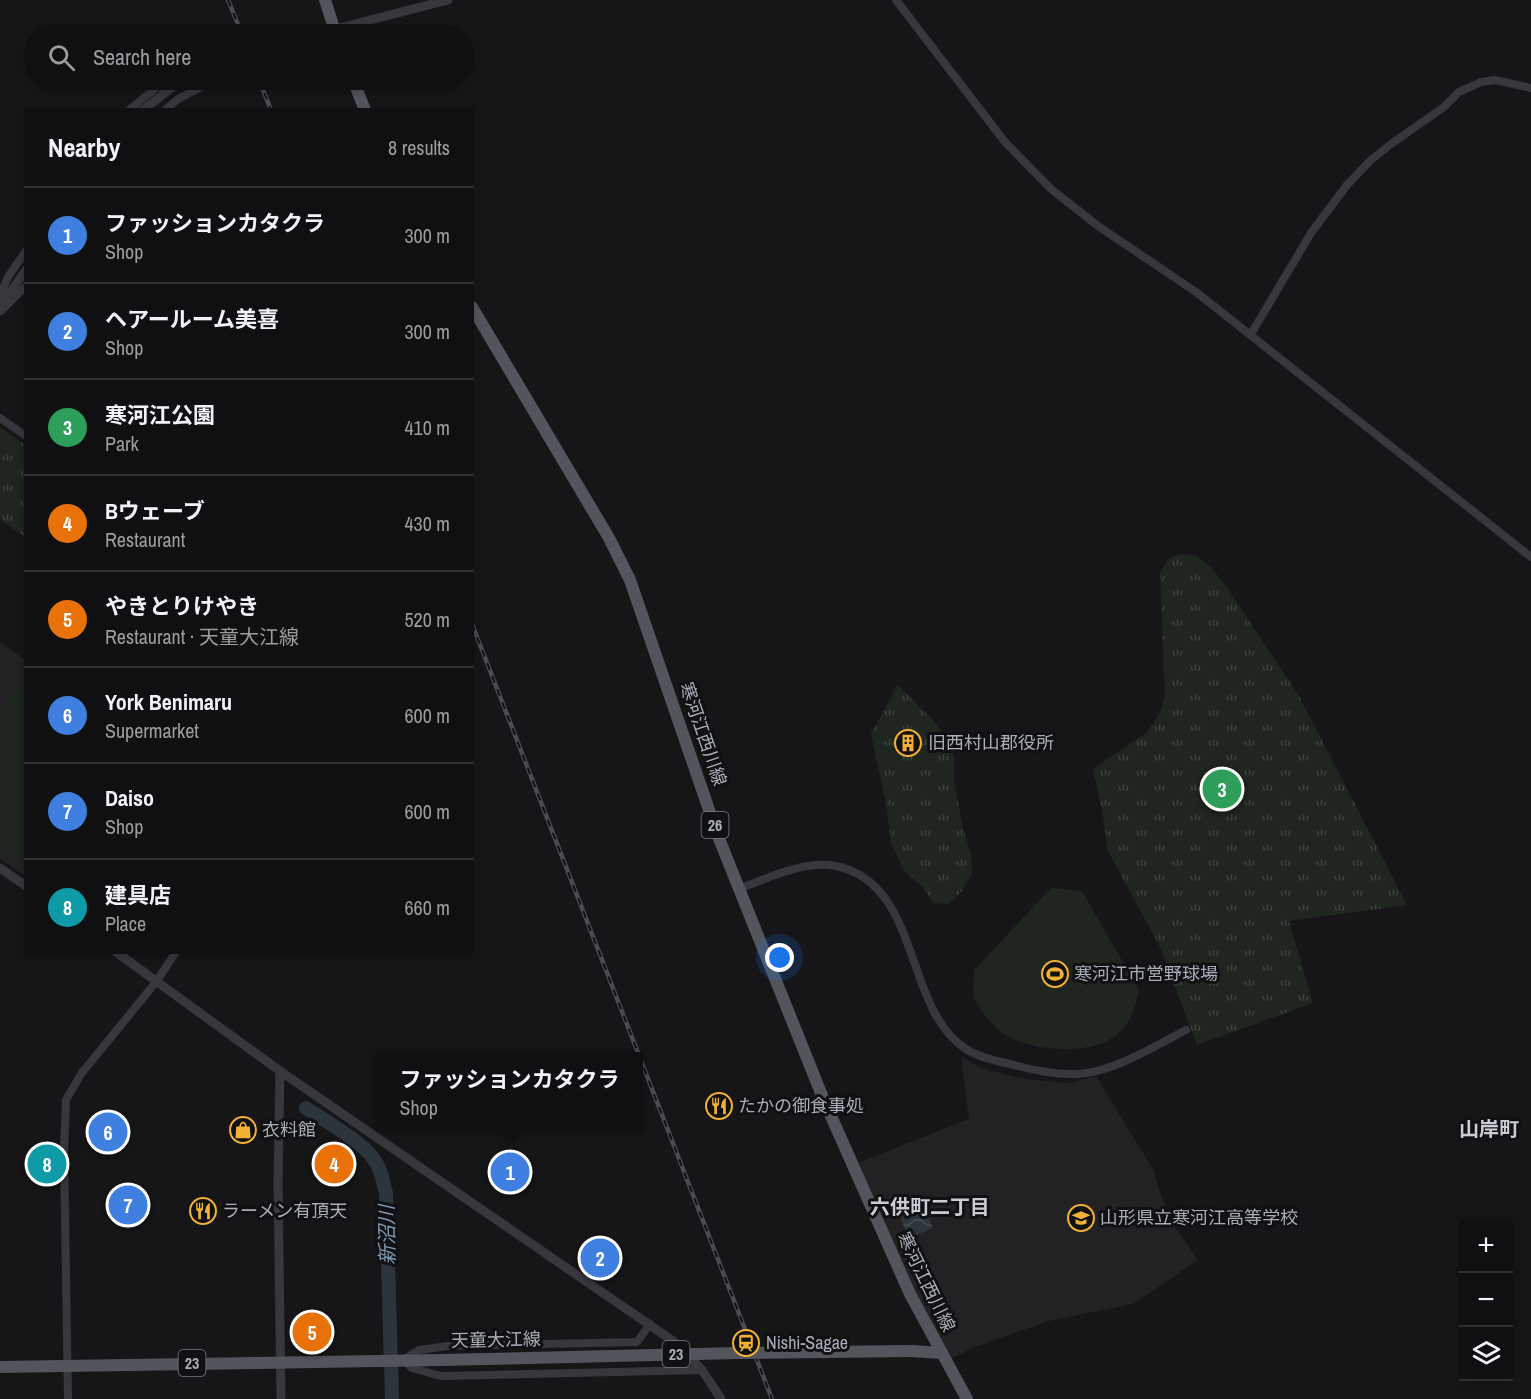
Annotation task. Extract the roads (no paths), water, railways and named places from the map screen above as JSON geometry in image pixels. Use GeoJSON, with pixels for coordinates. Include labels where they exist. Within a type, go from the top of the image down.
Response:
{"type":"FeatureCollection","features":[{"type":"Feature","properties":{"kind":"main road"},"geometry":{"type":"LineString","coordinates":[[325,0],[332,24]]}},
{"type":"Feature","properties":{"kind":"main road"},"geometry":{"type":"LineString","coordinates":[[357,90],[364,108]]}},
{"type":"Feature","properties":{"kind":"main road","name":"寒河江西川線"},"geometry":{"type":"LineString","coordinates":[[474,310],[609,538],[630,580],[718,836],[823,1098],[909,1294],[941,1353]]}},
{"type":"Feature","properties":{"kind":"main road","name":"天童大江線"},"geometry":{"type":"LineString","coordinates":[[0,1367],[761,1352],[912,1351],[941,1353]]}},
{"type":"Feature","properties":{"kind":"main road"},"geometry":{"type":"LineString","coordinates":[[941,1353],[967,1399]]}},
{"type":"Feature","properties":{"kind":"street"},"geometry":{"type":"LineString","coordinates":[[363,24],[448,0]]}},
{"type":"Feature","properties":{"kind":"street"},"geometry":{"type":"LineString","coordinates":[[896,0],[1005,142],[1030,169],[1070,205],[1196,292],[1531,557]]}},
{"type":"Feature","properties":{"kind":"street"},"geometry":{"type":"LineString","coordinates":[[1251,334],[1311,233],[1332,204],[1371,160],[1444,106],[1459,92],[1480,82],[1495,80],[1531,88]]}},
{"type":"Feature","properties":{"kind":"street"},"geometry":{"type":"LineString","coordinates":[[131,108],[154,90]]}},
{"type":"Feature","properties":{"kind":"street"},"geometry":{"type":"LineString","coordinates":[[146,108],[169,90]]}},
{"type":"Feature","properties":{"kind":"street"},"geometry":{"type":"LineString","coordinates":[[167,108],[178,99],[196,90]]}},
{"type":"Feature","properties":{"kind":"street"},"geometry":{"type":"LineString","coordinates":[[0,296],[8,277],[24,254]]}},
{"type":"Feature","properties":{"kind":"street"},"geometry":{"type":"LineString","coordinates":[[0,307],[21,285]]}},
{"type":"Feature","properties":{"kind":"street"},"geometry":{"type":"LineString","coordinates":[[0,311],[21,285]]}},
{"type":"Feature","properties":{"kind":"street"},"geometry":{"type":"LineString","coordinates":[[0,417],[24,435]]}},
{"type":"Feature","properties":{"kind":"street"},"geometry":{"type":"LineString","coordinates":[[739,889],[793,870],[820,865],[848,870],[871,884],[891,908],[942,1024],[965,1048],[982,1056],[1053,1074],[1078,1074],[1099,1071],[1119,1063],[1186,1030]]}},
{"type":"Feature","properties":{"kind":"street"},"geometry":{"type":"LineString","coordinates":[[0,868],[24,885]]}},
{"type":"Feature","properties":{"kind":"street"},"geometry":{"type":"LineString","coordinates":[[119,954],[280,1071],[650,1324],[673,1341],[702,1370],[721,1399]]}},
{"type":"Feature","properties":{"kind":"street"},"geometry":{"type":"LineString","coordinates":[[68,1399],[64,1151],[66,1100],[81,1074],[156,982],[175,954]]}},
{"type":"Feature","properties":{"kind":"street"},"geometry":{"type":"LineString","coordinates":[[280,1071],[278,1183],[281,1399]]}},
{"type":"Feature","properties":{"kind":"street"},"geometry":{"type":"LineString","coordinates":[[650,1324],[637,1342],[448,1346],[419,1350],[400,1360],[412,1368],[441,1376],[702,1370]]}},
{"type":"Feature","properties":{"kind":"water"},"geometry":{"type":"Polygon","coordinates":[[[919,1196],[933,1228],[909,1238],[895,1206],[919,1196]]]}},
{"type":"Feature","properties":{"kind":"waterway","name":"新沼川"},"geometry":{"type":"LineString","coordinates":[[306,1108],[342,1131],[367,1151],[378,1166],[381,1175],[386,1193],[392,1399]]}},
{"type":"Feature","properties":{"kind":"railway"},"geometry":{"type":"LineString","coordinates":[[228,0],[238,24]]}},
{"type":"Feature","properties":{"kind":"railway"},"geometry":{"type":"LineString","coordinates":[[263,90],[270,108]]}},
{"type":"Feature","properties":{"kind":"railway"},"geometry":{"type":"LineString","coordinates":[[474,629],[638,1052]]}},
{"type":"Feature","properties":{"kind":"railway"},"geometry":{"type":"LineString","coordinates":[[643,1066],[772,1399]]}},
{"type":"Feature","properties":{"kind":"place","name":"旧西村山郡役所"},"geometry":{"type":"Point","coordinates":[908,743]}},
{"type":"Feature","properties":{"kind":"place","name":"寒河江公園"},"geometry":{"type":"Point","coordinates":[1222,789]}},
{"type":"Feature","properties":{"kind":"place","name":"寒河江市営野球場"},"geometry":{"type":"Point","coordinates":[1055,974]}},
{"type":"Feature","properties":{"kind":"place","name":"たかの御食事処"},"geometry":{"type":"Point","coordinates":[719,1106]}},
{"type":"Feature","properties":{"kind":"place","name":"衣料館"},"geometry":{"type":"Point","coordinates":[243,1130]}},
{"type":"Feature","properties":{"kind":"place","name":"York Benimaru"},"geometry":{"type":"Point","coordinates":[108,1132]}},
{"type":"Feature","properties":{"kind":"place","name":"建具店"},"geometry":{"type":"Point","coordinates":[47,1164]}},
{"type":"Feature","properties":{"kind":"place","name":"Bウェーブ"},"geometry":{"type":"Point","coordinates":[334,1164]}},
{"type":"Feature","properties":{"kind":"place","name":"ファッションカタクラ"},"geometry":{"type":"Point","coordinates":[510,1172]}},
{"type":"Feature","properties":{"kind":"place","name":"Daiso"},"geometry":{"type":"Point","coordinates":[128,1205]}},
{"type":"Feature","properties":{"kind":"place","name":"ラーメン有頂天"},"geometry":{"type":"Point","coordinates":[203,1211]}},
{"type":"Feature","properties":{"kind":"place","name":"山形県立寒河江高等学校"},"geometry":{"type":"Point","coordinates":[1081,1218]}},
{"type":"Feature","properties":{"kind":"place","name":"ヘアールーム美喜"},"geometry":{"type":"Point","coordinates":[600,1258]}},
{"type":"Feature","properties":{"kind":"place","name":"やきとりけやき"},"geometry":{"type":"Point","coordinates":[312,1332]}},
{"type":"Feature","properties":{"kind":"place","name":"Nishi-Sagae"},"geometry":{"type":"Point","coordinates":[746,1343]}},
{"type":"Feature","properties":{"kind":"district","name":"山岸町"},"geometry":{"type":"Point","coordinates":[1489,1129]}},
{"type":"Feature","properties":{"kind":"district","name":"六供町二丁目"},"geometry":{"type":"Point","coordinates":[930,1207]}}]}
